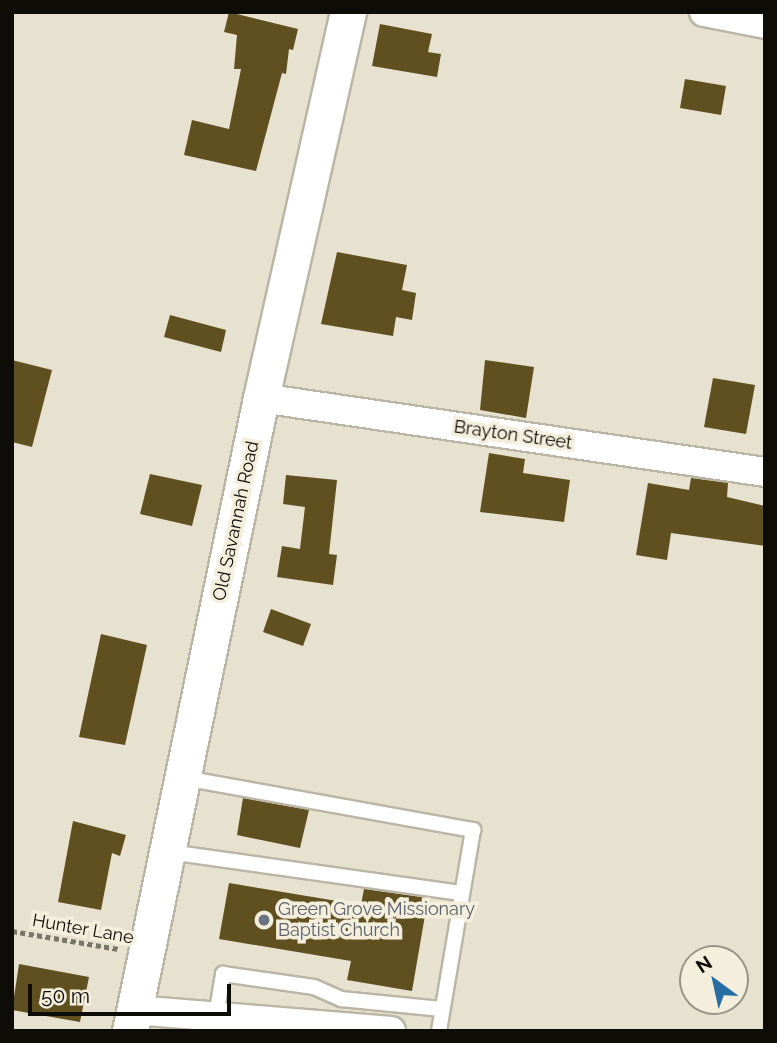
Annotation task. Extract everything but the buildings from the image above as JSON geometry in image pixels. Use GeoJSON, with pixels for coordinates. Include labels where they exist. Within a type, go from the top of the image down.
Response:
{"type":"FeatureCollection","features":[{"type":"Feature","properties":{"kind":"street","name":"Old Savannah Road"},"geometry":{"type":"LineString","coordinates":[[133,1020],[261,398],[348,12]]}},
{"type":"Feature","properties":{"kind":"street"},"geometry":{"type":"LineString","coordinates":[[704,12],[765,24]]}},
{"type":"Feature","properties":{"kind":"street","name":"Brayton Street"},"geometry":{"type":"LineString","coordinates":[[261,398],[765,472]]}},
{"type":"Feature","properties":{"kind":"street"},"geometry":{"type":"LineString","coordinates":[[133,1020],[339,1013],[391,1031]]}},
{"type":"Feature","properties":{"kind":"lane"},"geometry":{"type":"LineString","coordinates":[[184,778],[473,830],[439,1031]]}},
{"type":"Feature","properties":{"kind":"lane"},"geometry":{"type":"LineString","coordinates":[[169,852],[461,893]]}},
{"type":"Feature","properties":{"kind":"lane"},"geometry":{"type":"LineString","coordinates":[[216,1016],[223,974],[314,987],[339,1013],[442,1009]]}},
{"type":"Feature","properties":{"kind":"path","name":"Hunter Lane"},"geometry":{"type":"LineString","coordinates":[[12,931],[148,954]]}},
{"type":"Feature","properties":{"kind":"place","name":"Green Grove Missionary Baptist Church"},"geometry":{"type":"Point","coordinates":[264,920]}}]}
